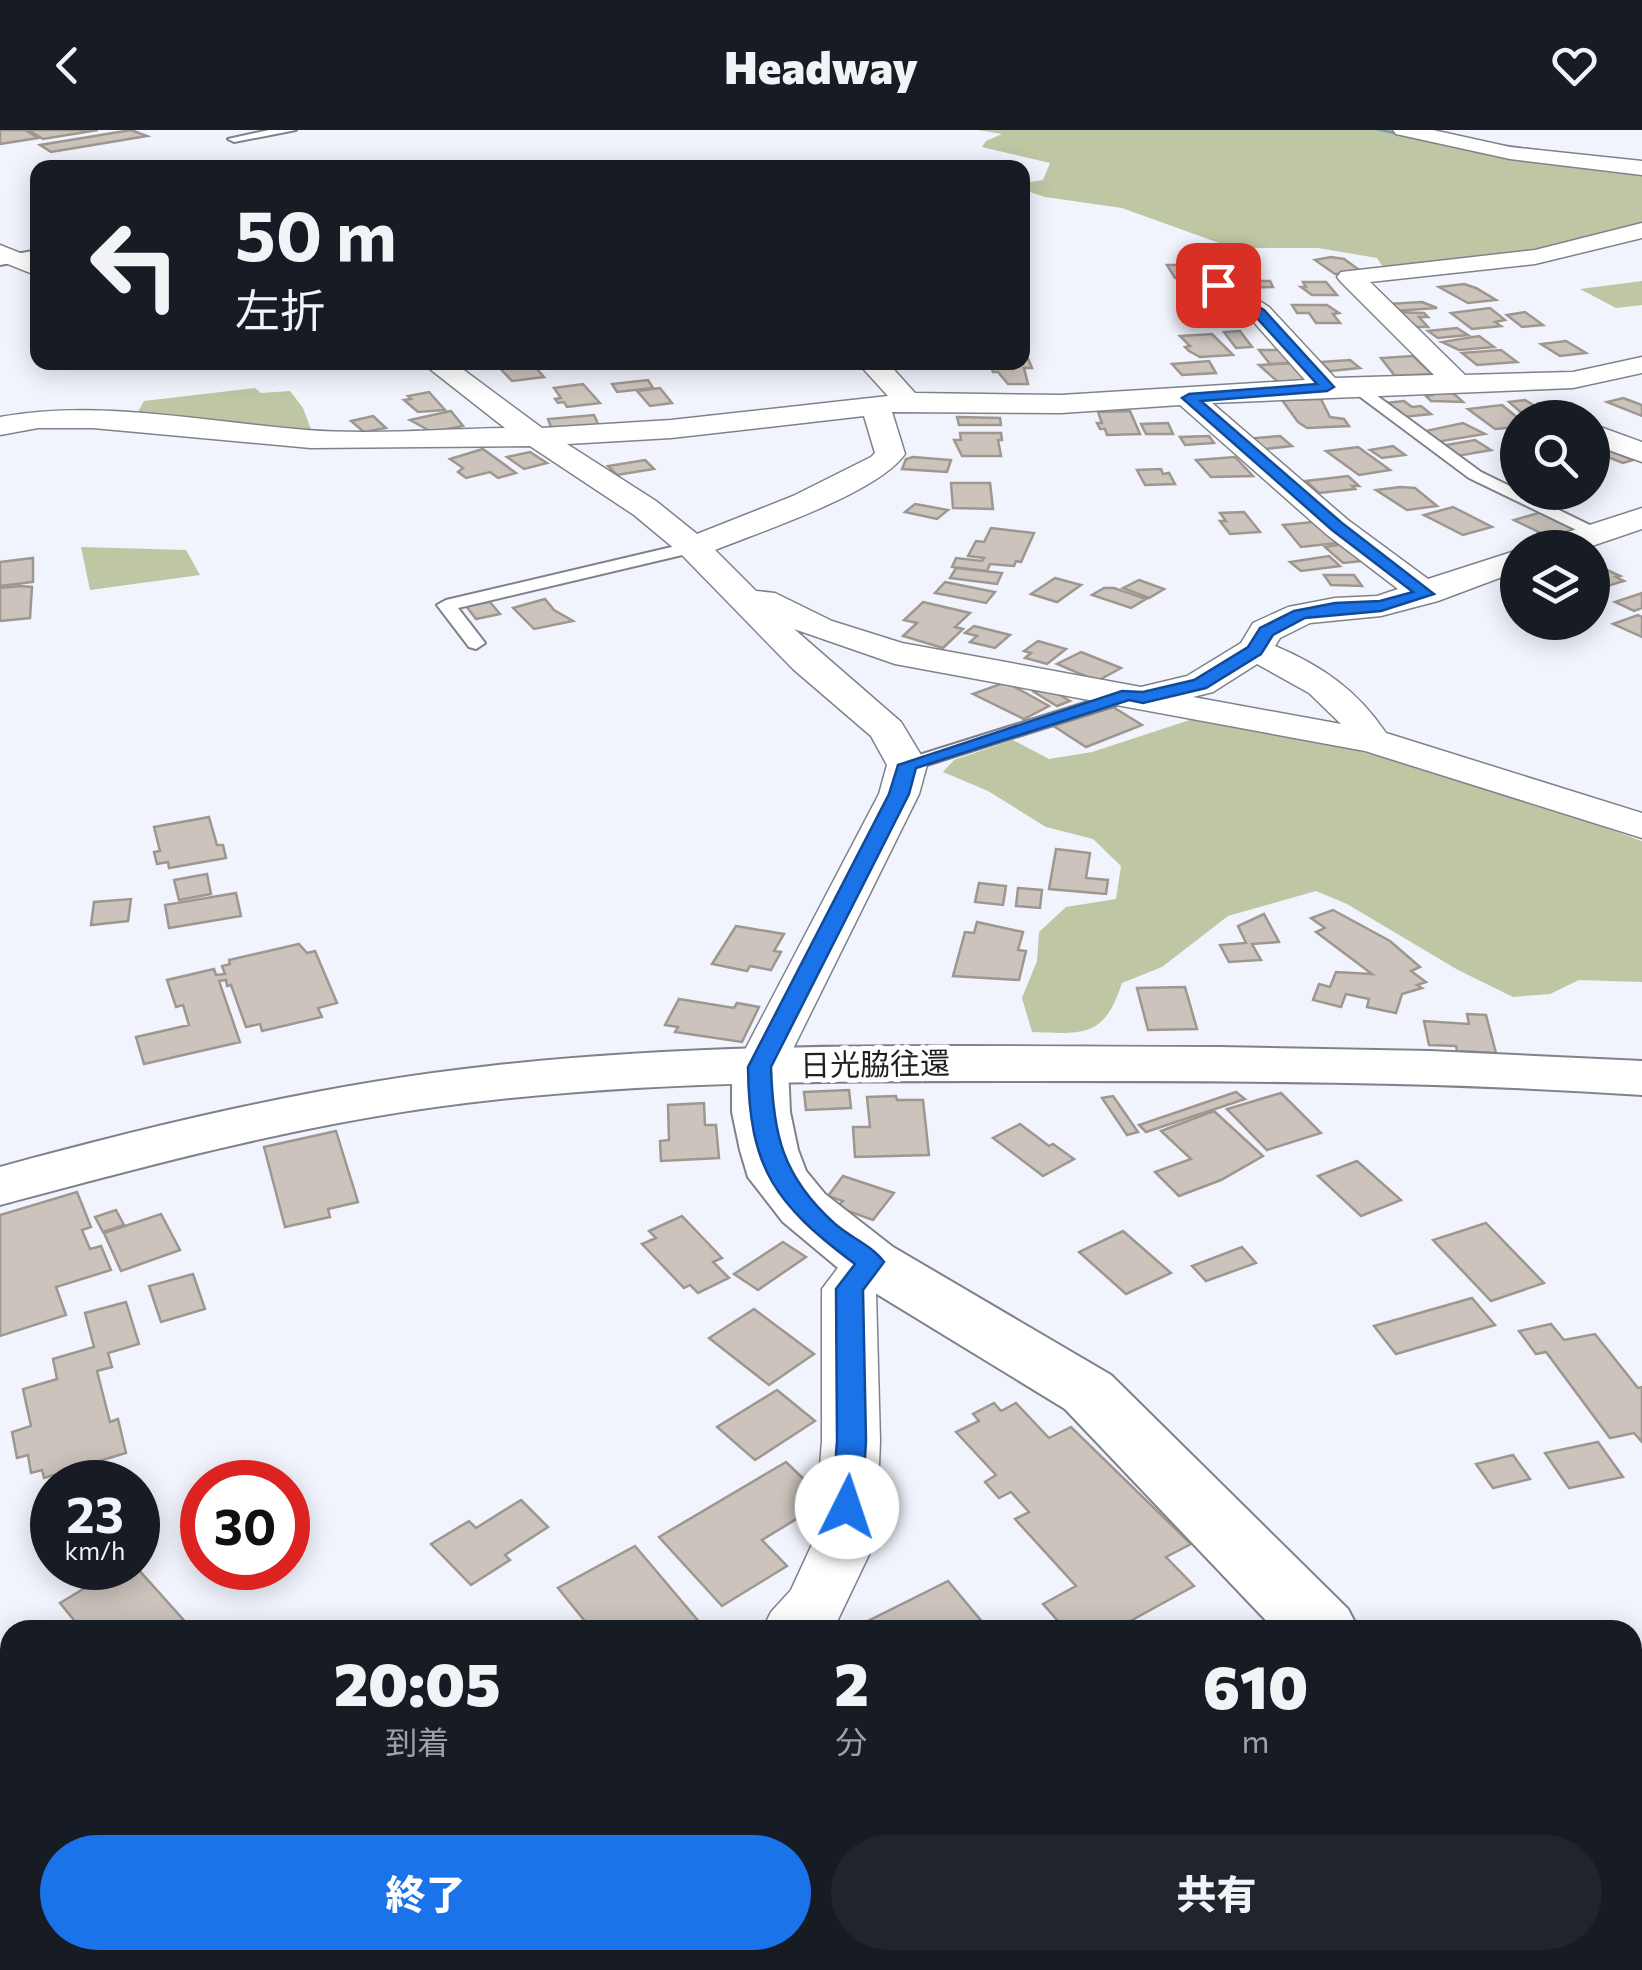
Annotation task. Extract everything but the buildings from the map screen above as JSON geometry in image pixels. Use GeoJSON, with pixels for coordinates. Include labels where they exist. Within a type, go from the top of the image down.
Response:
{"type":"FeatureCollection","features":[{"type":"Feature","properties":{"kind":"main road","name":"日光脇往還"},"geometry":{"type":"LineString","coordinates":[[0,1186],[298,1115],[422,1093],[560,1076],[760,1067],[1426,1064],[1642,1078]]}},
{"type":"Feature","properties":{"kind":"main road"},"geometry":{"type":"LineString","coordinates":[[760,1067],[760,1112],[778,1176],[825,1229],[871,1262],[1088,1392],[1312,1620]]}},
{"type":"Feature","properties":{"kind":"street"},"geometry":{"type":"LineString","coordinates":[[1403,130],[1510,152],[1642,168]]}},
{"type":"Feature","properties":{"kind":"street"},"geometry":{"type":"LineString","coordinates":[[1455,381],[1350,276],[1508,260],[1612,242],[1642,230]]}},
{"type":"Feature","properties":{"kind":"street"},"geometry":{"type":"LineString","coordinates":[[1199,258],[1218,285],[1260,313],[1342,387]]}},
{"type":"Feature","properties":{"kind":"street"},"geometry":{"type":"LineString","coordinates":[[0,426],[38,419],[92,419],[311,439],[536,437],[671,429],[892,405],[1062,404],[1455,381],[1574,380],[1642,365]]}},
{"type":"Feature","properties":{"kind":"street"},"geometry":{"type":"LineString","coordinates":[[445,370],[536,437],[644,508],[692,547],[806,662],[886,730],[907,765],[899,794],[760,1067]]}},
{"type":"Feature","properties":{"kind":"street"},"geometry":{"type":"LineString","coordinates":[[692,547],[818,496],[882,464],[890,454],[892,405],[890,379],[879,370]]}},
{"type":"Feature","properties":{"kind":"street"},"geometry":{"type":"LineString","coordinates":[[1514,382],[1542,400]]}},
{"type":"Feature","properties":{"kind":"street"},"geometry":{"type":"LineString","coordinates":[[1189,398],[1337,526],[1426,594]]}},
{"type":"Feature","properties":{"kind":"street"},"geometry":{"type":"LineString","coordinates":[[1610,440],[1642,454]]}},
{"type":"Feature","properties":{"kind":"street"},"geometry":{"type":"LineString","coordinates":[[1602,530],[1642,518]]}},
{"type":"Feature","properties":{"kind":"street"},"geometry":{"type":"LineString","coordinates":[[1136,696],[1200,684],[1255,650],[1266,631],[1300,614],[1381,606],[1500,567]]}},
{"type":"Feature","properties":{"kind":"street"},"geometry":{"type":"LineString","coordinates":[[731,589],[820,628],[895,653],[1372,741],[1642,826]]}},
{"type":"Feature","properties":{"kind":"street"},"geometry":{"type":"LineString","coordinates":[[1255,650],[1320,681],[1353,710],[1372,741]]}},
{"type":"Feature","properties":{"kind":"street"},"geometry":{"type":"LineString","coordinates":[[803,1620],[816,1606],[845,1540],[852,1441],[850,1289],[871,1262]]}},
{"type":"Feature","properties":{"kind":"lane"},"geometry":{"type":"LineString","coordinates":[[234,139],[290,130]]}},
{"type":"Feature","properties":{"kind":"lane"},"geometry":{"type":"LineString","coordinates":[[1342,387],[1475,475],[1591,530]]}},
{"type":"Feature","properties":{"kind":"lane"},"geometry":{"type":"LineString","coordinates":[[476,643],[446,605],[692,547]]}},
{"type":"Feature","properties":{"kind":"lane"},"geometry":{"type":"LineString","coordinates":[[907,765],[1136,696]]}},
{"type":"Feature","properties":{"kind":"green space"},"geometry":{"type":"Polygon","coordinates":[[[978,130],[1392,130],[1642,172],[1642,224],[1461,272],[1384,269],[1377,258],[1318,248],[1233,248],[1122,208],[1030,192],[1030,182],[1043,180],[1050,163],[982,147],[1002,134],[978,130]]]}},
{"type":"Feature","properties":{"kind":"green space"},"geometry":{"type":"Polygon","coordinates":[[[1642,281],[1642,305],[1616,308],[1580,289],[1642,281]]]}},
{"type":"Feature","properties":{"kind":"green space"},"geometry":{"type":"Polygon","coordinates":[[[255,388],[261,393],[290,391],[303,408],[312,432],[135,417],[144,401],[255,388]]]}},
{"type":"Feature","properties":{"kind":"green space"},"geometry":{"type":"Polygon","coordinates":[[[81,547],[186,550],[200,575],[90,590],[81,547]]]}},
{"type":"Feature","properties":{"kind":"green space"},"geometry":{"type":"Polygon","coordinates":[[[1199,717],[1359,751],[1526,799],[1642,841],[1642,982],[1579,980],[1550,994],[1513,997],[1458,970],[1347,904],[1316,891],[1228,916],[1162,967],[1122,983],[1108,1014],[1090,1029],[1032,1032],[1022,998],[1037,961],[1039,932],[1066,907],[1116,899],[1121,866],[1093,839],[1046,827],[988,791],[943,772],[954,760],[1013,740],[1049,759],[1092,752],[1199,717]]]}},
{"type":"Feature","properties":{"kind":"waterway"},"geometry":{"type":"LineString","coordinates":[[1379,130],[1435,142]]}},
{"type":"Feature","properties":{"kind":"waterway"},"geometry":{"type":"LineString","coordinates":[[1473,142],[1539,151]]}},
{"type":"Feature","properties":{"kind":"route"},"geometry":{"type":"LineString","coordinates":[[847,1507],[852,1441],[850,1289],[871,1262],[825,1229],[778,1176],[760,1112],[760,1067],[899,794],[907,765],[1128,695],[1143,697],[1200,684],[1255,650],[1266,631],[1300,614],[1381,606],[1426,594],[1337,526],[1189,398],[1327,387],[1260,313],[1218,285]]}}]}
